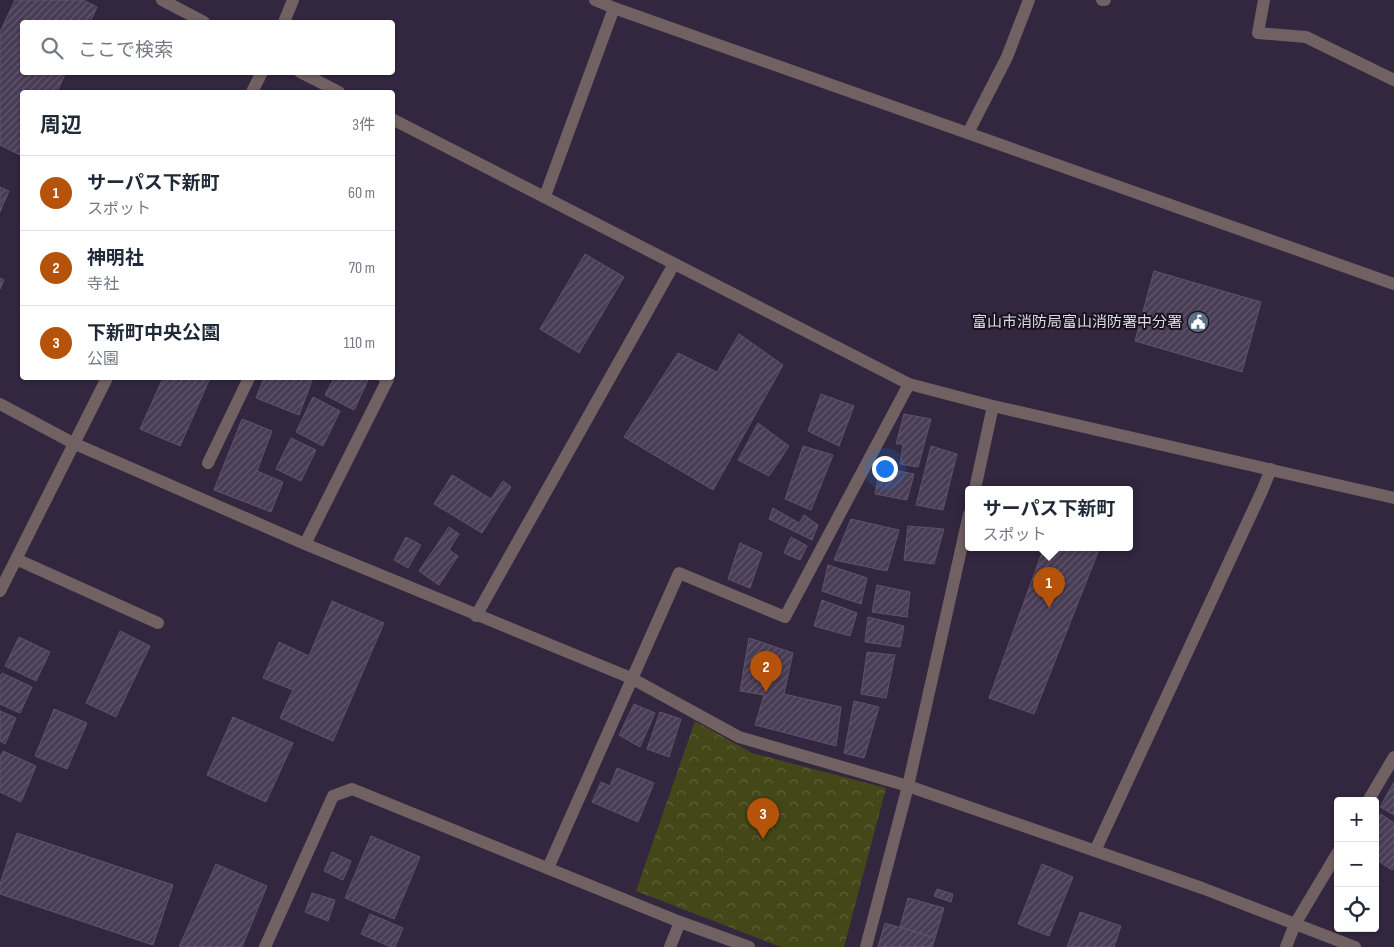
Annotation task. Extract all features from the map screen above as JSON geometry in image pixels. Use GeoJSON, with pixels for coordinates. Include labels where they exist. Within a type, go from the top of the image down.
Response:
{"type":"FeatureCollection","features":[{"type":"Feature","properties":{"kind":"street"},"geometry":{"type":"LineString","coordinates":[[162,0],[200,20]]}},
{"type":"Feature","properties":{"kind":"street"},"geometry":{"type":"LineString","coordinates":[[285,20],[293,0]]}},
{"type":"Feature","properties":{"kind":"street"},"geometry":{"type":"LineString","coordinates":[[595,0],[1394,284]]}},
{"type":"Feature","properties":{"kind":"street"},"geometry":{"type":"LineString","coordinates":[[968,133],[1007,57],[1029,0]]}},
{"type":"Feature","properties":{"kind":"street"},"geometry":{"type":"LineString","coordinates":[[1264,0],[1258,33],[1306,38],[1394,80]]}},
{"type":"Feature","properties":{"kind":"street"},"geometry":{"type":"LineString","coordinates":[[545,196],[614,8]]}},
{"type":"Feature","properties":{"kind":"street"},"geometry":{"type":"LineString","coordinates":[[253,90],[260,75]]}},
{"type":"Feature","properties":{"kind":"street"},"geometry":{"type":"LineString","coordinates":[[306,75],[335,90]]}},
{"type":"Feature","properties":{"kind":"street"},"geometry":{"type":"LineString","coordinates":[[395,121],[909,384],[993,406],[1394,498]]}},
{"type":"Feature","properties":{"kind":"street"},"geometry":{"type":"LineString","coordinates":[[476,616],[674,264]]}},
{"type":"Feature","properties":{"kind":"street"},"geometry":{"type":"LineString","coordinates":[[0,591],[73,442],[106,380]]}},
{"type":"Feature","properties":{"kind":"street"},"geometry":{"type":"LineString","coordinates":[[208,463],[248,380]]}},
{"type":"Feature","properties":{"kind":"street"},"geometry":{"type":"LineString","coordinates":[[305,544],[387,380]]}},
{"type":"Feature","properties":{"kind":"street"},"geometry":{"type":"LineString","coordinates":[[548,868],[678,574],[785,617],[909,384]]}},
{"type":"Feature","properties":{"kind":"street"},"geometry":{"type":"LineString","coordinates":[[0,404],[73,442],[305,544],[476,616],[631,678],[739,737],[908,786],[1202,888],[1355,947]]}},
{"type":"Feature","properties":{"kind":"street"},"geometry":{"type":"LineString","coordinates":[[975,486],[993,406]]}},
{"type":"Feature","properties":{"kind":"street"},"geometry":{"type":"LineString","coordinates":[[1095,851],[1271,469]]}},
{"type":"Feature","properties":{"kind":"street"},"geometry":{"type":"LineString","coordinates":[[866,947],[908,786],[965,532]]}},
{"type":"Feature","properties":{"kind":"street"},"geometry":{"type":"LineString","coordinates":[[16,559],[158,623]]}},
{"type":"Feature","properties":{"kind":"street"},"geometry":{"type":"LineString","coordinates":[[1370,797],[1394,757]]}},
{"type":"Feature","properties":{"kind":"street"},"geometry":{"type":"LineString","coordinates":[[265,947],[334,796],[352,789],[680,922],[749,947]]}},
{"type":"Feature","properties":{"kind":"street"},"geometry":{"type":"LineString","coordinates":[[1286,947],[1295,924],[1334,859]]}},
{"type":"Feature","properties":{"kind":"street"},"geometry":{"type":"LineString","coordinates":[[670,947],[680,922]]}},
{"type":"Feature","properties":{"kind":"green space"},"geometry":{"type":"Polygon","coordinates":[[[695,721],[752,753],[886,788],[844,947],[781,947],[636,891],[695,721]]]}},
{"type":"Feature","properties":{"kind":"building"},"geometry":{"type":"Polygon","coordinates":[[[15,0],[83,0],[97,7],[91,20],[20,20],[20,75],[65,75],[58,90],[20,90],[20,155],[0,145],[0,32],[15,0]]]}},
{"type":"Feature","properties":{"kind":"building"},"geometry":{"type":"Polygon","coordinates":[[[0,187],[9,191],[0,212],[0,187]]]}},
{"type":"Feature","properties":{"kind":"building"},"geometry":{"type":"Polygon","coordinates":[[[585,254],[624,277],[579,353],[540,329],[585,254]]]}},
{"type":"Feature","properties":{"kind":"building","name":"富山市消防局富山消防署中分署"},"geometry":{"type":"Polygon","coordinates":[[[1154,271],[1261,302],[1242,372],[1135,341],[1154,271]]]}},
{"type":"Feature","properties":{"kind":"building"},"geometry":{"type":"Polygon","coordinates":[[[0,278],[4,280],[0,289],[0,278]]]}},
{"type":"Feature","properties":{"kind":"building"},"geometry":{"type":"Polygon","coordinates":[[[739,334],[783,365],[713,490],[624,437],[678,353],[717,372],[739,334]]]}},
{"type":"Feature","properties":{"kind":"building"},"geometry":{"type":"Polygon","coordinates":[[[162,380],[209,380],[180,446],[140,429],[162,380]]]}},
{"type":"Feature","properties":{"kind":"building"},"geometry":{"type":"Polygon","coordinates":[[[263,380],[312,380],[299,415],[256,398],[263,380]]]}},
{"type":"Feature","properties":{"kind":"building"},"geometry":{"type":"Polygon","coordinates":[[[333,380],[368,380],[354,410],[325,395],[333,380]]]}},
{"type":"Feature","properties":{"kind":"building"},"geometry":{"type":"Polygon","coordinates":[[[821,394],[854,406],[839,446],[808,431],[821,394]]]}},
{"type":"Feature","properties":{"kind":"building"},"geometry":{"type":"Polygon","coordinates":[[[313,397],[340,411],[323,446],[296,432],[313,397]]]}},
{"type":"Feature","properties":{"kind":"building"},"geometry":{"type":"Polygon","coordinates":[[[904,414],[931,419],[918,467],[900,464],[903,444],[896,444],[904,414]]]}},
{"type":"Feature","properties":{"kind":"building"},"geometry":{"type":"Polygon","coordinates":[[[242,419],[272,431],[257,471],[283,482],[271,512],[214,490],[242,419]]]}},
{"type":"Feature","properties":{"kind":"building"},"geometry":{"type":"Polygon","coordinates":[[[758,423],[789,446],[769,476],[738,460],[758,423]]]}},
{"type":"Feature","properties":{"kind":"building"},"geometry":{"type":"Polygon","coordinates":[[[291,438],[316,450],[301,481],[276,469],[291,438]]]}},
{"type":"Feature","properties":{"kind":"building"},"geometry":{"type":"Polygon","coordinates":[[[803,446],[833,455],[811,510],[785,499],[803,446]]]}},
{"type":"Feature","properties":{"kind":"building"},"geometry":{"type":"Polygon","coordinates":[[[931,446],[957,454],[943,510],[916,505],[931,446]]]}},
{"type":"Feature","properties":{"kind":"building"},"geometry":{"type":"Polygon","coordinates":[[[880,467],[914,474],[907,500],[875,494],[880,467]]]}},
{"type":"Feature","properties":{"kind":"building"},"geometry":{"type":"Polygon","coordinates":[[[452,475],[491,499],[503,481],[511,487],[482,533],[434,504],[452,475]]]}},
{"type":"Feature","properties":{"kind":"building"},"geometry":{"type":"Polygon","coordinates":[[[773,508],[799,523],[804,515],[818,525],[812,540],[769,519],[773,508]]]}},
{"type":"Feature","properties":{"kind":"building"},"geometry":{"type":"Polygon","coordinates":[[[851,519],[899,530],[887,571],[834,560],[851,519]]]}},
{"type":"Feature","properties":{"kind":"building"},"geometry":{"type":"Polygon","coordinates":[[[908,526],[944,529],[934,564],[904,560],[908,526]]]}},
{"type":"Feature","properties":{"kind":"building"},"geometry":{"type":"Polygon","coordinates":[[[449,527],[459,534],[449,550],[458,556],[439,585],[419,571],[449,527]]]}},
{"type":"Feature","properties":{"kind":"building"},"geometry":{"type":"Polygon","coordinates":[[[406,537],[421,545],[408,568],[394,560],[406,537]]]}},
{"type":"Feature","properties":{"kind":"building"},"geometry":{"type":"Polygon","coordinates":[[[791,537],[807,546],[800,560],[784,553],[791,537]]]}},
{"type":"Feature","properties":{"kind":"building"},"geometry":{"type":"Polygon","coordinates":[[[740,543],[762,553],[750,588],[728,579],[740,543]]]}},
{"type":"Feature","properties":{"kind":"building"},"geometry":{"type":"Polygon","coordinates":[[[1043,551],[1098,551],[1034,714],[989,698],[1043,551]]]}},
{"type":"Feature","properties":{"kind":"building"},"geometry":{"type":"Polygon","coordinates":[[[828,565],[867,578],[861,604],[822,591],[828,565]]]}},
{"type":"Feature","properties":{"kind":"building"},"geometry":{"type":"Polygon","coordinates":[[[877,585],[910,592],[907,617],[872,612],[877,585]]]}},
{"type":"Feature","properties":{"kind":"building"},"geometry":{"type":"Polygon","coordinates":[[[822,600],[857,613],[850,636],[814,626],[822,600]]]}},
{"type":"Feature","properties":{"kind":"building"},"geometry":{"type":"Polygon","coordinates":[[[332,601],[384,623],[333,741],[280,718],[293,690],[263,678],[279,642],[309,656],[332,601]]]}},
{"type":"Feature","properties":{"kind":"building"},"geometry":{"type":"Polygon","coordinates":[[[868,617],[904,626],[900,647],[865,642],[868,617]]]}},
{"type":"Feature","properties":{"kind":"building"},"geometry":{"type":"Polygon","coordinates":[[[120,631],[150,646],[116,717],[86,703],[120,631]]]}},
{"type":"Feature","properties":{"kind":"building"},"geometry":{"type":"Polygon","coordinates":[[[19,637],[50,652],[36,681],[5,666],[19,637]]]}},
{"type":"Feature","properties":{"kind":"building"},"geometry":{"type":"Polygon","coordinates":[[[749,638],[793,653],[784,694],[841,707],[836,746],[755,725],[764,695],[740,691],[749,638]]]}},
{"type":"Feature","properties":{"kind":"building"},"geometry":{"type":"Polygon","coordinates":[[[867,652],[895,655],[886,698],[861,694],[867,652]]]}},
{"type":"Feature","properties":{"kind":"building"},"geometry":{"type":"Polygon","coordinates":[[[2,673],[32,687],[20,713],[0,704],[0,677],[2,673]]]}},
{"type":"Feature","properties":{"kind":"building"},"geometry":{"type":"Polygon","coordinates":[[[854,701],[879,707],[864,758],[844,753],[854,701]]]}},
{"type":"Feature","properties":{"kind":"building"},"geometry":{"type":"Polygon","coordinates":[[[634,704],[655,713],[640,747],[619,735],[634,704]]]}},
{"type":"Feature","properties":{"kind":"building"},"geometry":{"type":"Polygon","coordinates":[[[54,709],[87,723],[67,769],[35,756],[54,709]]]}},
{"type":"Feature","properties":{"kind":"building"},"geometry":{"type":"Polygon","coordinates":[[[0,711],[16,718],[5,744],[0,741],[0,711]]]}},
{"type":"Feature","properties":{"kind":"building"},"geometry":{"type":"Polygon","coordinates":[[[660,712],[681,719],[669,757],[647,749],[660,712]]]}},
{"type":"Feature","properties":{"kind":"building"},"geometry":{"type":"Polygon","coordinates":[[[233,717],[293,743],[266,802],[207,775],[233,717]]]}},
{"type":"Feature","properties":{"kind":"building"},"geometry":{"type":"Polygon","coordinates":[[[3,751],[36,766],[21,802],[0,792],[0,757],[3,751]]]}},
{"type":"Feature","properties":{"kind":"building"},"geometry":{"type":"Polygon","coordinates":[[[617,768],[654,783],[638,822],[592,802],[601,782],[610,786],[617,768]]]}},
{"type":"Feature","properties":{"kind":"building"},"geometry":{"type":"Polygon","coordinates":[[[1394,782],[1394,815],[1380,807],[1394,782]]]}},
{"type":"Feature","properties":{"kind":"building"},"geometry":{"type":"Polygon","coordinates":[[[1381,814],[1394,823],[1394,867],[1392,870],[1379,862],[1379,817],[1381,814]]]}},
{"type":"Feature","properties":{"kind":"building"},"geometry":{"type":"Polygon","coordinates":[[[17,833],[173,885],[153,945],[0,894],[0,884],[17,833]]]}},
{"type":"Feature","properties":{"kind":"building"},"geometry":{"type":"Polygon","coordinates":[[[371,836],[420,857],[394,919],[345,898],[371,836]]]}},
{"type":"Feature","properties":{"kind":"building"},"geometry":{"type":"Polygon","coordinates":[[[332,852],[351,861],[343,880],[324,871],[332,852]]]}},
{"type":"Feature","properties":{"kind":"building"},"geometry":{"type":"Polygon","coordinates":[[[216,864],[267,886],[242,947],[179,947],[216,864]]]}},
{"type":"Feature","properties":{"kind":"building"},"geometry":{"type":"Polygon","coordinates":[[[1042,864],[1073,877],[1049,936],[1018,924],[1042,864]]]}},
{"type":"Feature","properties":{"kind":"building"},"geometry":{"type":"Polygon","coordinates":[[[937,889],[953,894],[951,902],[934,896],[937,889]]]}},
{"type":"Feature","properties":{"kind":"building"},"geometry":{"type":"Polygon","coordinates":[[[312,893],[335,900],[328,921],[305,912],[312,893]]]}},
{"type":"Feature","properties":{"kind":"building"},"geometry":{"type":"Polygon","coordinates":[[[908,898],[944,908],[935,938],[900,927],[908,898]]]}},
{"type":"Feature","properties":{"kind":"building"},"geometry":{"type":"Polygon","coordinates":[[[1080,912],[1121,926],[1114,947],[1067,947],[1080,912]]]}},
{"type":"Feature","properties":{"kind":"building"},"geometry":{"type":"Polygon","coordinates":[[[370,914],[403,928],[395,947],[361,934],[370,914]]]}},
{"type":"Feature","properties":{"kind":"building"},"geometry":{"type":"Polygon","coordinates":[[[885,923],[935,938],[932,947],[878,947],[885,923]]]}},
{"type":"Feature","properties":{"kind":"place","name":"富山市消防局富山消防署中分署"},"geometry":{"type":"Point","coordinates":[1198,322]}},
{"type":"Feature","properties":{"kind":"place","name":"サーパス下新町"},"geometry":{"type":"Point","coordinates":[1049,608]}},
{"type":"Feature","properties":{"kind":"place","name":"神明社"},"geometry":{"type":"Point","coordinates":[766,692]}},
{"type":"Feature","properties":{"kind":"place","name":"下新町中央公園"},"geometry":{"type":"Point","coordinates":[763,839]}}]}
